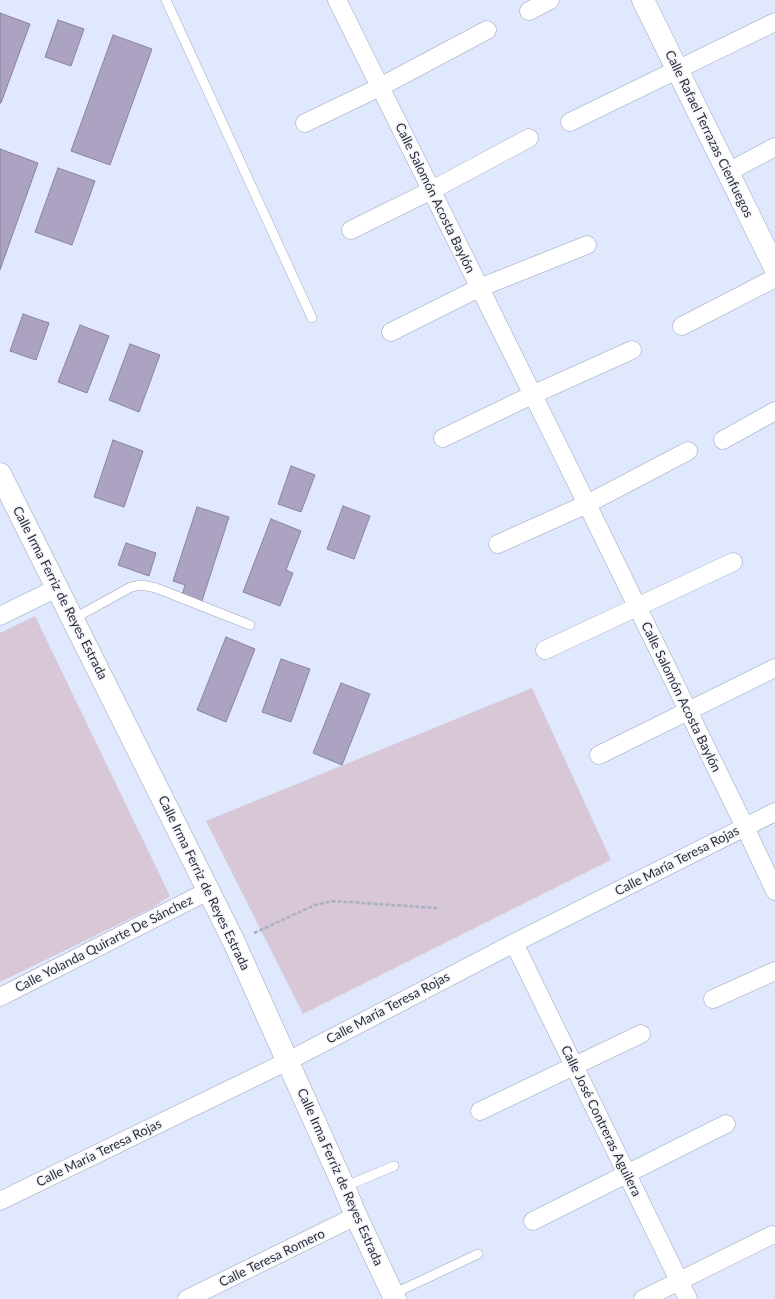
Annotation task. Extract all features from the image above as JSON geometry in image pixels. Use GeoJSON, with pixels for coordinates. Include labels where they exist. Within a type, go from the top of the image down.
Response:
{"type":"FeatureCollection","features":[{"type":"Feature","properties":{"kind":"street","name":"Calle Salomón Acosta Baylón"},"geometry":{"type":"LineString","coordinates":[[338,0],[587,504],[775,891]]}},
{"type":"Feature","properties":{"kind":"street"},"geometry":{"type":"LineString","coordinates":[[528,11],[550,0]]}},
{"type":"Feature","properties":{"kind":"street","name":"Calle Rafael Terrazas Cienfuegos"},"geometry":{"type":"LineString","coordinates":[[643,0],[775,268]]}},
{"type":"Feature","properties":{"kind":"street"},"geometry":{"type":"LineString","coordinates":[[570,122],[775,22]]}},
{"type":"Feature","properties":{"kind":"street"},"geometry":{"type":"LineString","coordinates":[[305,123],[380,87],[487,30]]}},
{"type":"Feature","properties":{"kind":"street"},"geometry":{"type":"LineString","coordinates":[[351,230],[432,190],[529,138]]}},
{"type":"Feature","properties":{"kind":"street"},"geometry":{"type":"LineString","coordinates":[[728,172],[775,148]]}},
{"type":"Feature","properties":{"kind":"street"},"geometry":{"type":"LineString","coordinates":[[391,332],[479,288],[587,244]]}},
{"type":"Feature","properties":{"kind":"street"},"geometry":{"type":"LineString","coordinates":[[682,326],[775,278]]}},
{"type":"Feature","properties":{"kind":"street"},"geometry":{"type":"LineString","coordinates":[[443,438],[532,395],[632,350]]}},
{"type":"Feature","properties":{"kind":"street"},"geometry":{"type":"LineString","coordinates":[[723,440],[775,412]]}},
{"type":"Feature","properties":{"kind":"street"},"geometry":{"type":"LineString","coordinates":[[498,544],[587,504],[688,450]]}},
{"type":"Feature","properties":{"kind":"street","name":"Calle Irma Ferriz de Reyes Estrada"},"geometry":{"type":"LineString","coordinates":[[0,474],[234,942],[356,1216],[394,1296]]}},
{"type":"Feature","properties":{"kind":"street"},"geometry":{"type":"LineString","coordinates":[[545,650],[733,562]]}},
{"type":"Feature","properties":{"kind":"street","name":"Calle Irma Ferriz de Reyes Estrada"},"geometry":{"type":"LineString","coordinates":[[0,616],[57,588]]}},
{"type":"Feature","properties":{"kind":"street"},"geometry":{"type":"LineString","coordinates":[[599,755],[775,668]]}},
{"type":"Feature","properties":{"kind":"street","name":"Calle María Teresa Rojas"},"geometry":{"type":"LineString","coordinates":[[0,1201],[288,1061],[514,943],[775,812]]}},
{"type":"Feature","properties":{"kind":"street","name":"Calle Yolanda Quirarte De Sánchez"},"geometry":{"type":"LineString","coordinates":[[0,997],[208,891]]}},
{"type":"Feature","properties":{"kind":"street","name":"Calle José Contreras Aguilera"},"geometry":{"type":"LineString","coordinates":[[514,943],[688,1299]]}},
{"type":"Feature","properties":{"kind":"street"},"geometry":{"type":"LineString","coordinates":[[713,999],[775,971]]}},
{"type":"Feature","properties":{"kind":"street"},"geometry":{"type":"LineString","coordinates":[[480,1111],[641,1034]]}},
{"type":"Feature","properties":{"kind":"street"},"geometry":{"type":"LineString","coordinates":[[533,1221],[726,1124]]}},
{"type":"Feature","properties":{"kind":"street","name":"Calle Teresa Romero"},"geometry":{"type":"LineString","coordinates":[[187,1299],[356,1216]]}},
{"type":"Feature","properties":{"kind":"street"},"geometry":{"type":"LineString","coordinates":[[643,1299],[772,1235]]}},
{"type":"Feature","properties":{"kind":"lane"},"geometry":{"type":"LineString","coordinates":[[166,0],[312,318]]}},
{"type":"Feature","properties":{"kind":"lane"},"geometry":{"type":"LineString","coordinates":[[73,619],[131,587],[142,585],[156,588],[250,625]]}},
{"type":"Feature","properties":{"kind":"lane"},"geometry":{"type":"LineString","coordinates":[[344,1187],[394,1166]]}},
{"type":"Feature","properties":{"kind":"lane"},"geometry":{"type":"LineString","coordinates":[[394,1296],[478,1254]]}},
{"type":"Feature","properties":{"kind":"path"},"geometry":{"type":"LineString","coordinates":[[234,942],[315,905],[332,901],[438,908]]}},
{"type":"Feature","properties":{"kind":"shaded area"},"geometry":{"type":"Polygon","coordinates":[[[35,616],[170,896],[152,908],[0,982],[0,633],[35,616]]]}},
{"type":"Feature","properties":{"kind":"shaded area"},"geometry":{"type":"Polygon","coordinates":[[[532,688],[611,860],[303,1014],[206,821],[532,688]]]}},
{"type":"Feature","properties":{"kind":"building"},"geometry":{"type":"Polygon","coordinates":[[[0,13],[30,24],[1,103],[0,103],[0,13]]]}},
{"type":"Feature","properties":{"kind":"building"},"geometry":{"type":"Polygon","coordinates":[[[58,20],[84,29],[71,66],[45,57],[58,20]]]}},
{"type":"Feature","properties":{"kind":"building"},"geometry":{"type":"Polygon","coordinates":[[[113,35],[152,49],[110,165],[71,151],[113,35]]]}},
{"type":"Feature","properties":{"kind":"building"},"geometry":{"type":"Polygon","coordinates":[[[0,149],[38,163],[0,270],[0,149]]]}},
{"type":"Feature","properties":{"kind":"building"},"geometry":{"type":"Polygon","coordinates":[[[58,168],[95,181],[72,245],[35,232],[58,168]]]}},
{"type":"Feature","properties":{"kind":"building"},"geometry":{"type":"Polygon","coordinates":[[[23,314],[49,323],[36,360],[10,351],[23,314]]]}},
{"type":"Feature","properties":{"kind":"building"},"geometry":{"type":"Polygon","coordinates":[[[80,325],[109,336],[87,393],[58,382],[80,325]]]}},
{"type":"Feature","properties":{"kind":"building"},"geometry":{"type":"Polygon","coordinates":[[[130,344],[160,355],[139,412],[109,400],[130,344]]]}},
{"type":"Feature","properties":{"kind":"building"},"geometry":{"type":"Polygon","coordinates":[[[113,440],[143,451],[124,507],[94,497],[113,440]]]}},
{"type":"Feature","properties":{"kind":"building"},"geometry":{"type":"Polygon","coordinates":[[[291,466],[315,475],[301,512],[278,504],[291,466]]]}},
{"type":"Feature","properties":{"kind":"building"},"geometry":{"type":"Polygon","coordinates":[[[343,506],[370,516],[354,559],[327,549],[343,506]]]}},
{"type":"Feature","properties":{"kind":"building"},"geometry":{"type":"Polygon","coordinates":[[[197,507],[229,517],[202,601],[182,595],[185,585],[173,581],[197,507]]]}},
{"type":"Feature","properties":{"kind":"building"},"geometry":{"type":"Polygon","coordinates":[[[271,519],[301,531],[286,570],[293,573],[280,606],[243,592],[271,519]]]}},
{"type":"Feature","properties":{"kind":"building"},"geometry":{"type":"Polygon","coordinates":[[[126,543],[156,553],[149,576],[118,565],[126,543]]]}},
{"type":"Feature","properties":{"kind":"building"},"geometry":{"type":"Polygon","coordinates":[[[226,637],[255,649],[226,722],[197,710],[226,637]]]}},
{"type":"Feature","properties":{"kind":"building"},"geometry":{"type":"Polygon","coordinates":[[[281,659],[310,669],[291,722],[262,712],[281,659]]]}},
{"type":"Feature","properties":{"kind":"building"},"geometry":{"type":"Polygon","coordinates":[[[341,683],[370,694],[342,765],[313,753],[341,683]]]}}]}
